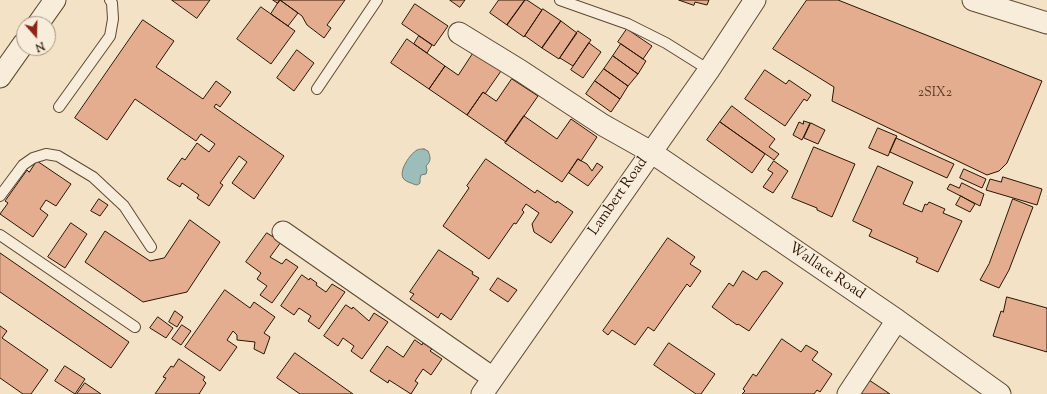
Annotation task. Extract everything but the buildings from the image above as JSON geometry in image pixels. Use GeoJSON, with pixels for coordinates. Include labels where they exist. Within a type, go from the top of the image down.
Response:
{"type":"FeatureCollection","features":[{"type":"Feature","properties":{"kind":"street"},"geometry":{"type":"LineString","coordinates":[[44,16],[55,0]]}},
{"type":"Feature","properties":{"kind":"street","name":"Lambert Road"},"geometry":{"type":"LineString","coordinates":[[488,386],[709,70],[756,0]]}},
{"type":"Feature","properties":{"kind":"street"},"geometry":{"type":"LineString","coordinates":[[973,0],[1047,23]]}},
{"type":"Feature","properties":{"kind":"street","name":"Wallace Road"},"geometry":{"type":"LineString","coordinates":[[459,33],[521,71],[603,125],[651,152],[897,320],[1000,394]]}},
{"type":"Feature","properties":{"kind":"street"},"geometry":{"type":"LineString","coordinates":[[0,77],[16,55]]}},
{"type":"Feature","properties":{"kind":"street"},"geometry":{"type":"LineString","coordinates":[[283,232],[488,386]]}},
{"type":"Feature","properties":{"kind":"street"},"geometry":{"type":"LineString","coordinates":[[848,394],[897,320]]}},
{"type":"Feature","properties":{"kind":"lane"},"geometry":{"type":"LineString","coordinates":[[59,107],[110,36],[113,19],[112,3],[110,0]]}},
{"type":"Feature","properties":{"kind":"lane"},"geometry":{"type":"LineString","coordinates":[[317,89],[378,0]]}},
{"type":"Feature","properties":{"kind":"lane"},"geometry":{"type":"LineString","coordinates":[[560,0],[628,24],[666,43],[709,70]]}},
{"type":"Feature","properties":{"kind":"lane"},"geometry":{"type":"LineString","coordinates":[[0,196],[23,165],[33,158],[46,154],[58,156],[93,177],[124,206],[151,247]]}},
{"type":"Feature","properties":{"kind":"lane"},"geometry":{"type":"LineString","coordinates":[[0,235],[135,326]]}},
{"type":"Feature","properties":{"kind":"water"},"geometry":{"type":"Polygon","coordinates":[[[424,149],[428,151],[430,161],[426,166],[426,174],[421,175],[420,183],[415,185],[403,178],[402,175],[404,167],[411,155],[417,150],[424,149]]]}}]}
